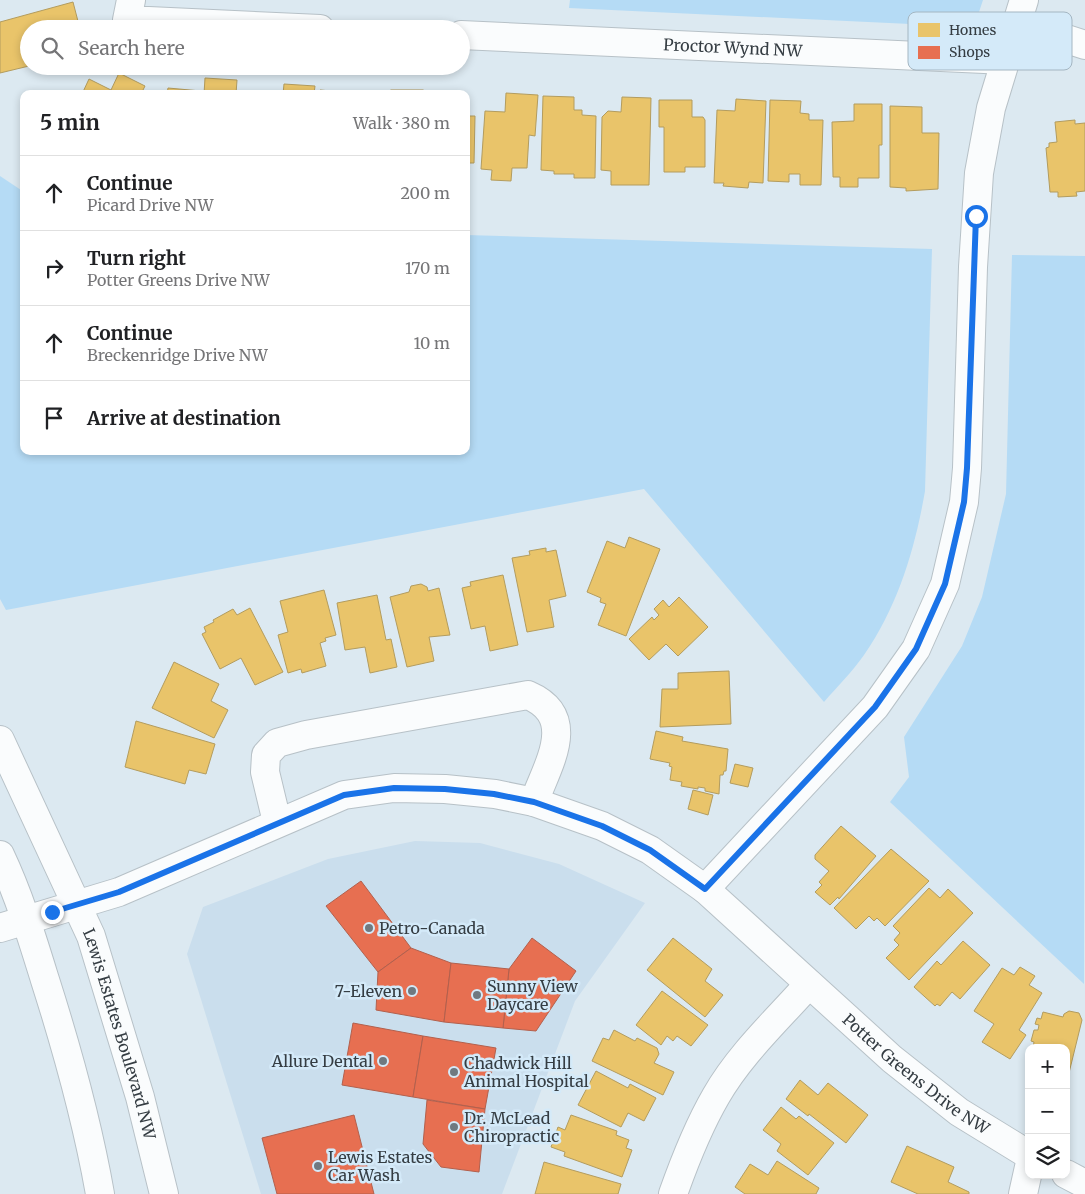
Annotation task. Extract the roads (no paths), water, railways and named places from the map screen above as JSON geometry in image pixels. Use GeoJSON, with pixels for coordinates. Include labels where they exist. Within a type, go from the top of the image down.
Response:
{"type":"FeatureCollection","features":[{"type":"Feature","properties":{"kind":"street"},"geometry":{"type":"LineString","coordinates":[[127,20],[131,0]]}},
{"type":"Feature","properties":{"kind":"street","name":"Proctor Wynd NW"},"geometry":{"type":"LineString","coordinates":[[470,35],[908,56]]}},
{"type":"Feature","properties":{"kind":"street"},"geometry":{"type":"LineString","coordinates":[[1072,38],[1085,45]]}},
{"type":"Feature","properties":{"kind":"street"},"geometry":{"type":"LineString","coordinates":[[705,889],[875,707],[916,649],[945,584],[964,502],[967,468],[973,267],[979,173],[991,108],[1003,70]]}},
{"type":"Feature","properties":{"kind":"street"},"geometry":{"type":"LineString","coordinates":[[277,822],[265,772],[266,755],[276,743],[306,734],[528,695],[543,701],[552,714],[558,728],[556,743],[534,802]]}},
{"type":"Feature","properties":{"kind":"street","name":"Lewis Estates Boulevard NW"},"geometry":{"type":"LineString","coordinates":[[0,740],[91,936],[143,1107],[164,1194]]}},
{"type":"Feature","properties":{"kind":"street","name":"Potter Greens Drive NW"},"geometry":{"type":"LineString","coordinates":[[0,928],[119,892],[277,822],[344,795],[394,788],[445,789],[494,794],[534,802],[602,826],[650,850],[705,889],[892,1060],[959,1112],[1025,1153]]}},
{"type":"Feature","properties":{"kind":"street"},"geometry":{"type":"LineString","coordinates":[[0,855],[14,884],[65,1043],[88,1128],[100,1194]]}},
{"type":"Feature","properties":{"kind":"street"},"geometry":{"type":"LineString","coordinates":[[673,1194],[690,1148],[717,1095],[749,1051],[809,984]]}},
{"type":"Feature","properties":{"kind":"street"},"geometry":{"type":"LineString","coordinates":[[1070,1176],[1085,1184]]}},
{"type":"Feature","properties":{"kind":"street"},"geometry":{"type":"LineString","coordinates":[[1023,1194],[1026,1179]]}},
{"type":"Feature","properties":{"kind":"place","name":"Petro-Canada"},"geometry":{"type":"Point","coordinates":[369,928]}},
{"type":"Feature","properties":{"kind":"place","name":"7-Eleven"},"geometry":{"type":"Point","coordinates":[412,991]}},
{"type":"Feature","properties":{"kind":"place","name":"Sunny View Daycare"},"geometry":{"type":"Point","coordinates":[477,995]}},
{"type":"Feature","properties":{"kind":"place","name":"Allure Dental"},"geometry":{"type":"Point","coordinates":[383,1061]}},
{"type":"Feature","properties":{"kind":"place","name":"Chadwick Hill Animal Hospital"},"geometry":{"type":"Point","coordinates":[454,1072]}},
{"type":"Feature","properties":{"kind":"place","name":"Dr. McLead Chiropractic"},"geometry":{"type":"Point","coordinates":[454,1127]}},
{"type":"Feature","properties":{"kind":"place","name":"Lewis Estates Car Wash"},"geometry":{"type":"Point","coordinates":[318,1166]}}]}
